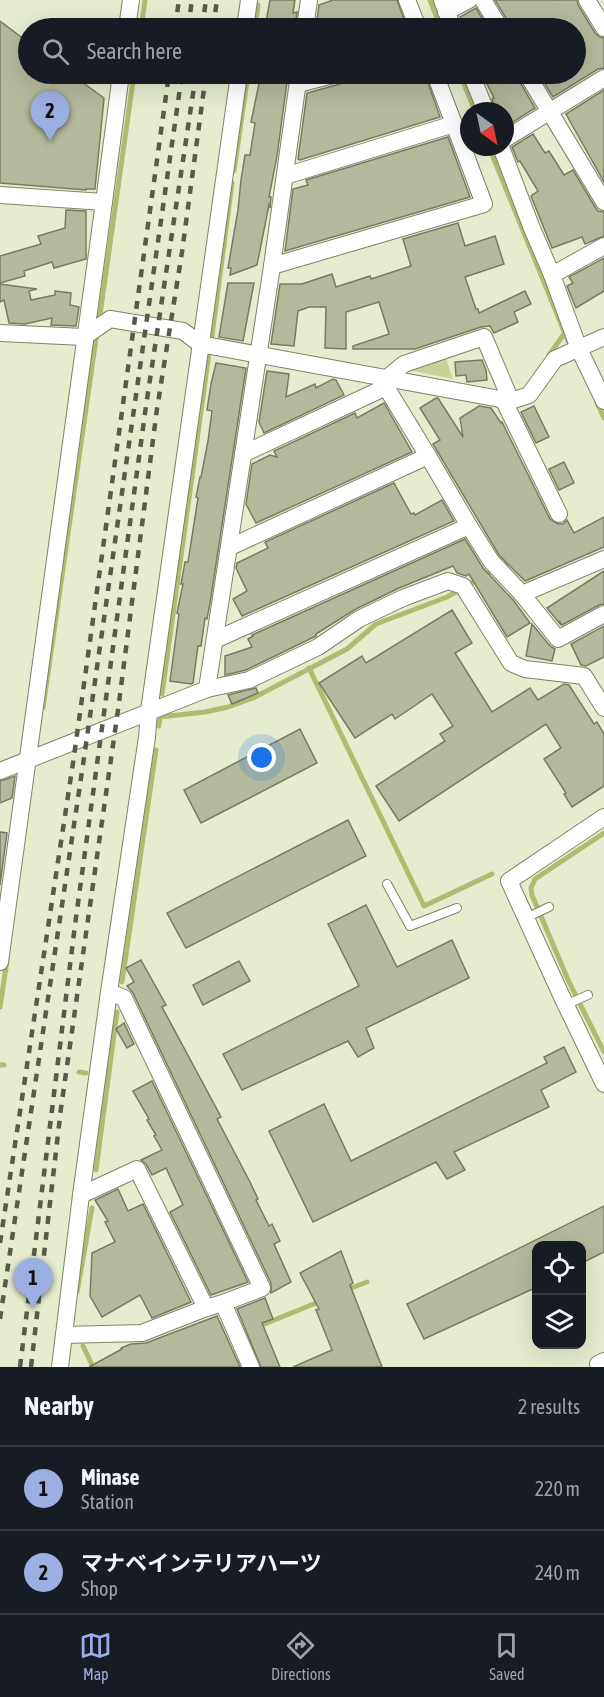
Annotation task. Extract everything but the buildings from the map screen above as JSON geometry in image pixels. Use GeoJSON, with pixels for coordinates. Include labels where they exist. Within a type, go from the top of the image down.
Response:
{"type":"FeatureCollection","features":[{"type":"Feature","properties":{"kind":"street"},"geometry":{"type":"LineString","coordinates":[[128,18],[130,0]]}},
{"type":"Feature","properties":{"kind":"street"},"geometry":{"type":"LineString","coordinates":[[246,18],[249,0]]}},
{"type":"Feature","properties":{"kind":"street"},"geometry":{"type":"LineString","coordinates":[[306,18],[309,0]]}},
{"type":"Feature","properties":{"kind":"street"},"geometry":{"type":"LineString","coordinates":[[407,0],[414,18]]}},
{"type":"Feature","properties":{"kind":"street"},"geometry":{"type":"LineString","coordinates":[[444,6],[469,0]]}},
{"type":"Feature","properties":{"kind":"street"},"geometry":{"type":"LineString","coordinates":[[483,0],[494,18]]}},
{"type":"Feature","properties":{"kind":"street"},"geometry":{"type":"LineString","coordinates":[[587,0],[604,28]]}},
{"type":"Feature","properties":{"kind":"street"},"geometry":{"type":"LineString","coordinates":[[514,134],[604,78]]}},
{"type":"Feature","properties":{"kind":"street"},"geometry":{"type":"LineString","coordinates":[[0,962],[36,756],[93,330],[104,202],[120,84]]}},
{"type":"Feature","properties":{"kind":"street"},"geometry":{"type":"LineString","coordinates":[[60,1367],[109,992],[147,737],[238,84]]}},
{"type":"Feature","properties":{"kind":"street"},"geometry":{"type":"LineString","coordinates":[[207,689],[230,548],[297,84]]}},
{"type":"Feature","properties":{"kind":"street"},"geometry":{"type":"LineString","coordinates":[[272,266],[484,204],[439,84]]}},
{"type":"Feature","properties":{"kind":"street"},"geometry":{"type":"LineString","coordinates":[[475,84],[482,102]]}},
{"type":"Feature","properties":{"kind":"street"},"geometry":{"type":"LineString","coordinates":[[533,84],[604,202]]}},
{"type":"Feature","properties":{"kind":"street"},"geometry":{"type":"LineString","coordinates":[[285,176],[454,124]]}},
{"type":"Feature","properties":{"kind":"street"},"geometry":{"type":"LineString","coordinates":[[504,156],[552,275],[578,349],[604,401]]}},
{"type":"Feature","properties":{"kind":"street"},"geometry":{"type":"LineString","coordinates":[[0,195],[104,202]]}},
{"type":"Feature","properties":{"kind":"street"},"geometry":{"type":"LineString","coordinates":[[552,275],[604,246]]}},
{"type":"Feature","properties":{"kind":"street"},"geometry":{"type":"LineString","coordinates":[[0,333],[93,330],[110,319],[183,331],[200,344],[258,354],[386,383],[512,403],[529,395],[555,359],[604,337]]}},
{"type":"Feature","properties":{"kind":"street"},"geometry":{"type":"LineString","coordinates":[[243,454],[386,383],[404,364],[484,337],[559,514]]}},
{"type":"Feature","properties":{"kind":"street"},"geometry":{"type":"LineString","coordinates":[[386,383],[469,526],[498,568],[558,639],[604,614]]}},
{"type":"Feature","properties":{"kind":"street"},"geometry":{"type":"LineString","coordinates":[[230,548],[428,456]]}},
{"type":"Feature","properties":{"kind":"street"},"geometry":{"type":"LineString","coordinates":[[215,640],[469,526]]}},
{"type":"Feature","properties":{"kind":"street"},"geometry":{"type":"LineString","coordinates":[[522,594],[604,559]]}},
{"type":"Feature","properties":{"kind":"street"},"geometry":{"type":"LineString","coordinates":[[0,771],[207,689],[249,680],[318,646],[359,619],[403,598],[448,581],[466,590],[511,663],[525,669],[584,676],[604,708]]}},
{"type":"Feature","properties":{"kind":"street"},"geometry":{"type":"LineString","coordinates":[[604,817],[509,881],[566,1004],[594,1057],[604,1084]]}},
{"type":"Feature","properties":{"kind":"street"},"geometry":{"type":"LineString","coordinates":[[64,1335],[142,1333],[262,1288],[124,998],[109,992]]}},
{"type":"Feature","properties":{"kind":"street"},"geometry":{"type":"LineString","coordinates":[[81,1195],[137,1169],[206,1308]]}},
{"type":"Feature","properties":{"kind":"street"},"geometry":{"type":"LineString","coordinates":[[223,1303],[251,1367]]}},
{"type":"Feature","properties":{"kind":"lane"},"geometry":{"type":"LineString","coordinates":[[387,884],[410,926],[457,908]]}},
{"type":"Feature","properties":{"kind":"lane"},"geometry":{"type":"LineString","coordinates":[[527,917],[549,907]]}},
{"type":"Feature","properties":{"kind":"lane"},"geometry":{"type":"LineString","coordinates":[[566,1004],[588,994]]}},
{"type":"Feature","properties":{"kind":"green space"},"geometry":{"type":"Polygon","coordinates":[[[445,356],[453,379],[404,369],[445,356]]]}},
{"type":"Feature","properties":{"kind":"waterway"},"geometry":{"type":"LineString","coordinates":[[142,18],[145,0]]}},
{"type":"Feature","properties":{"kind":"waterway"},"geometry":{"type":"LineString","coordinates":[[430,0],[437,18]]}},
{"type":"Feature","properties":{"kind":"waterway"},"geometry":{"type":"LineString","coordinates":[[256,18],[258,5]]}},
{"type":"Feature","properties":{"kind":"waterway"},"geometry":{"type":"LineString","coordinates":[[99,322],[133,84]]}},
{"type":"Feature","properties":{"kind":"waterway"},"geometry":{"type":"LineString","coordinates":[[234,171],[247,84]]}},
{"type":"Feature","properties":{"kind":"waterway"},"geometry":{"type":"LineString","coordinates":[[464,84],[471,102]]}},
{"type":"Feature","properties":{"kind":"waterway"},"geometry":{"type":"LineString","coordinates":[[493,156],[570,346]]}},
{"type":"Feature","properties":{"kind":"waterway"},"geometry":{"type":"LineString","coordinates":[[212,336],[232,183]]}},
{"type":"Feature","properties":{"kind":"waterway"},"geometry":{"type":"LineString","coordinates":[[43,708],[97,332]]}},
{"type":"Feature","properties":{"kind":"waterway"},"geometry":{"type":"LineString","coordinates":[[549,355],[564,334]]}},
{"type":"Feature","properties":{"kind":"waterway"},"geometry":{"type":"LineString","coordinates":[[162,694],[209,353]]}},
{"type":"Feature","properties":{"kind":"waterway"},"geometry":{"type":"LineString","coordinates":[[597,403],[604,418]]}},
{"type":"Feature","properties":{"kind":"waterway"},"geometry":{"type":"LineString","coordinates":[[159,726],[160,717],[205,712],[253,698],[347,649],[376,624],[447,597],[512,560]]}},
{"type":"Feature","properties":{"kind":"waterway"},"geometry":{"type":"LineString","coordinates":[[309,668],[424,906],[492,874]]}},
{"type":"Feature","properties":{"kind":"waterway"},"geometry":{"type":"LineString","coordinates":[[122,982],[156,750]]}},
{"type":"Feature","properties":{"kind":"waterway"},"geometry":{"type":"LineString","coordinates":[[604,833],[535,879],[531,888],[569,982],[604,1052]]}},
{"type":"Feature","properties":{"kind":"waterway"},"geometry":{"type":"LineString","coordinates":[[0,1007],[7,961]]}},
{"type":"Feature","properties":{"kind":"waterway"},"geometry":{"type":"LineString","coordinates":[[96,1170],[117,1012]]}},
{"type":"Feature","properties":{"kind":"waterway"},"geometry":{"type":"LineString","coordinates":[[79,1072],[86,1073]]}},
{"type":"Feature","properties":{"kind":"waterway"},"geometry":{"type":"LineString","coordinates":[[77,1292],[92,1208]]}},
{"type":"Feature","properties":{"kind":"waterway"},"geometry":{"type":"LineString","coordinates":[[346,1290],[367,1282]]}},
{"type":"Feature","properties":{"kind":"waterway"},"geometry":{"type":"LineString","coordinates":[[257,1327],[321,1301]]}},
{"type":"Feature","properties":{"kind":"waterway"},"geometry":{"type":"LineString","coordinates":[[83,1346],[93,1367]]}},
{"type":"Feature","properties":{"kind":"railway"},"geometry":{"type":"LineString","coordinates":[[176,18],[179,0]]}},
{"type":"Feature","properties":{"kind":"railway"},"geometry":{"type":"LineString","coordinates":[[189,18],[192,0]]}},
{"type":"Feature","properties":{"kind":"railway"},"geometry":{"type":"LineString","coordinates":[[203,18],[206,0]]}},
{"type":"Feature","properties":{"kind":"railway"},"geometry":{"type":"LineString","coordinates":[[214,18],[217,0]]}},
{"type":"Feature","properties":{"kind":"railway"},"geometry":{"type":"LineString","coordinates":[[0,1243],[73,763],[168,84]]}},
{"type":"Feature","properties":{"kind":"railway"},"geometry":{"type":"LineString","coordinates":[[0,1319],[84,758],[181,84]]}},
{"type":"Feature","properties":{"kind":"railway"},"geometry":{"type":"LineString","coordinates":[[20,1367],[75,925],[146,406],[194,84]]}},
{"type":"Feature","properties":{"kind":"railway"},"geometry":{"type":"LineString","coordinates":[[31,1367],[61,1108],[118,710],[157,409],[182,252],[205,84]]}},
{"type":"Feature","properties":{"kind":"place","name":"マナベインテリアハーツ"},"geometry":{"type":"Point","coordinates":[50,141]}},
{"type":"Feature","properties":{"kind":"place","name":"Minase"},"geometry":{"type":"Point","coordinates":[33,1308]}}]}
